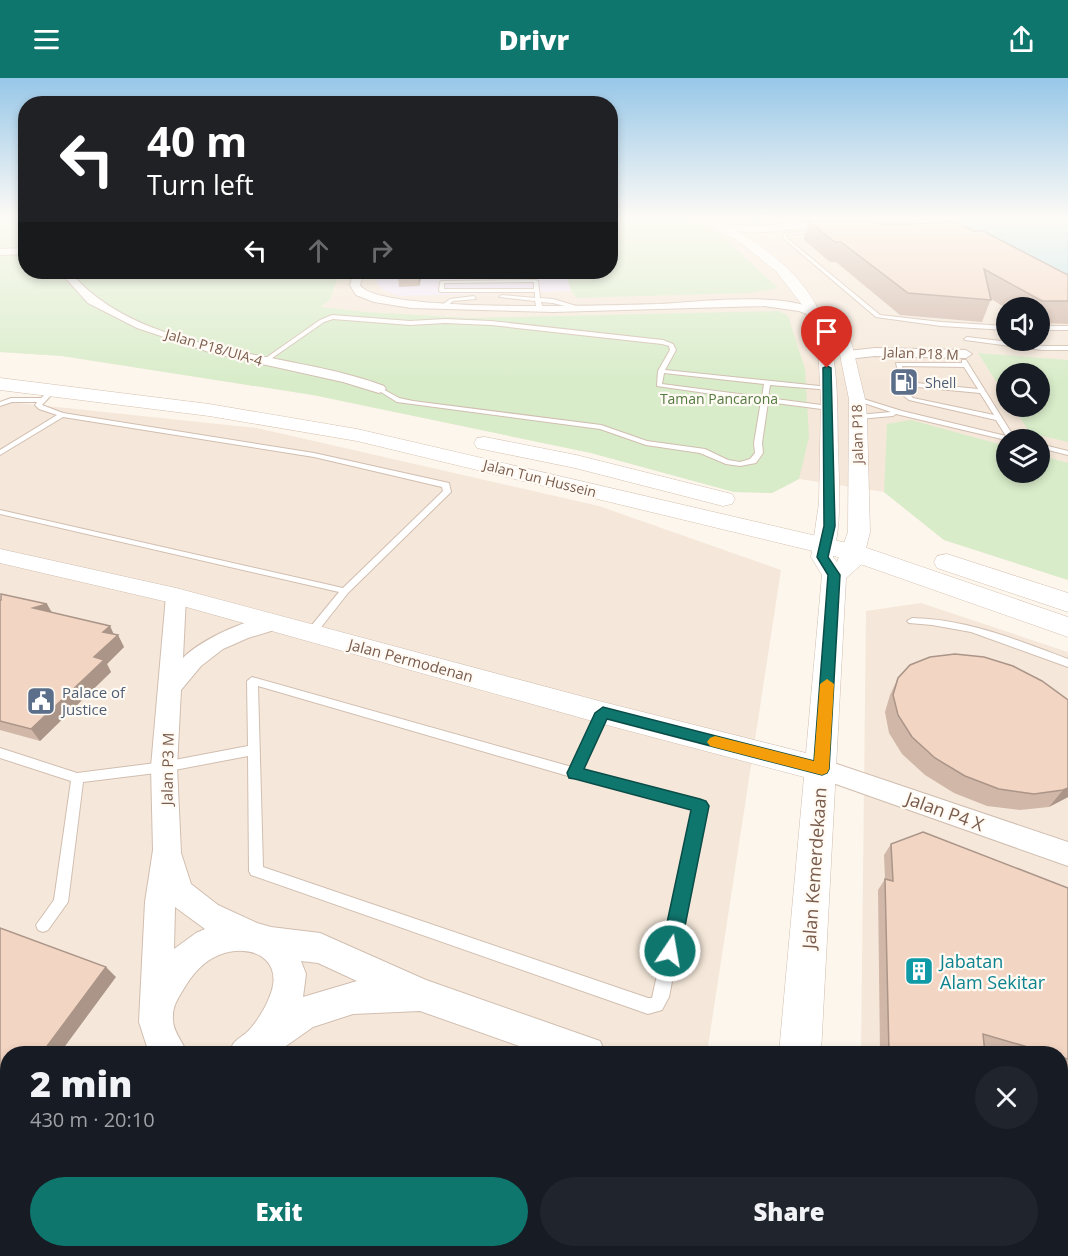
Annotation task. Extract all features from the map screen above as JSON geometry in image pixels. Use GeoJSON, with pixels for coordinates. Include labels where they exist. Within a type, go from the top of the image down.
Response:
{"type":"FeatureCollection","features":[{"type":"Feature","properties":{"kind":"main road"},"geometry":{"type":"LineString","coordinates":[[0,370],[142,384],[293,404],[437,433]]}},
{"type":"Feature","properties":{"kind":"main road","name":"Jalan Tun Hussein"},"geometry":{"type":"LineString","coordinates":[[0,384],[47,395],[209,410],[357,435],[821,531],[1068,603]]}},
{"type":"Feature","properties":{"kind":"main road","name":"Jalan Tun Hussein"},"geometry":{"type":"LineString","coordinates":[[460,438],[576,462],[744,504]]}},
{"type":"Feature","properties":{"kind":"main road","name":"Jalan Tun Hussein"},"geometry":{"type":"LineString","coordinates":[[857,543],[1068,627]]}},
{"type":"Feature","properties":{"kind":"street","name":"Jalan P18"},"geometry":{"type":"LineString","coordinates":[[782,273],[815,314],[826,347],[829,408],[821,531]]}},
{"type":"Feature","properties":{"kind":"street","name":"Jalan P18"},"geometry":{"type":"LineString","coordinates":[[798,273],[824,304],[846,350],[857,399],[857,543]]}},
{"type":"Feature","properties":{"kind":"street","name":"Jalan P18/UIA-4"},"geometry":{"type":"LineString","coordinates":[[71,279],[96,303],[125,318],[166,333],[263,362],[352,379],[379,389]]}},
{"type":"Feature","properties":{"kind":"street"},"geometry":{"type":"LineString","coordinates":[[357,279],[356,285],[360,293],[390,302],[444,306],[538,304],[580,308],[744,303],[797,306],[815,314]]}},
{"type":"Feature","properties":{"kind":"street"},"geometry":{"type":"LineString","coordinates":[[744,303],[799,292]]}},
{"type":"Feature","properties":{"kind":"street","name":"Jalan P18 M"},"geometry":{"type":"LineString","coordinates":[[846,350],[964,358]]}},
{"type":"Feature","properties":{"kind":"street","name":"Jalan Kemerdekaan"},"geometry":{"type":"LineString","coordinates":[[793,1046],[822,769],[834,575],[822,557],[821,531]]}},
{"type":"Feature","properties":{"kind":"street"},"geometry":{"type":"LineString","coordinates":[[834,575],[850,564],[857,543]]}},
{"type":"Feature","properties":{"kind":"street","name":"Jalan Permodenan"},"geometry":{"type":"LineString","coordinates":[[0,556],[176,596],[603,713],[822,769]]}},
{"type":"Feature","properties":{"kind":"street","name":"Jalan P3 M"},"geometry":{"type":"LineString","coordinates":[[165,1046],[160,1040],[156,1022],[159,902],[167,850],[164,766],[176,596]]}},
{"type":"Feature","properties":{"kind":"street"},"geometry":{"type":"LineString","coordinates":[[171,687],[185,668],[203,650],[228,636],[274,623]]}},
{"type":"Feature","properties":{"kind":"street","name":"Jalan P4 X"},"geometry":{"type":"LineString","coordinates":[[822,769],[1068,854]]}},
{"type":"Feature","properties":{"kind":"street","name":"Jalan P3 M"},"geometry":{"type":"LineString","coordinates":[[167,850],[178,892],[207,915],[260,938],[283,953],[290,968],[291,986],[281,1015],[254,1046]]}},
{"type":"Feature","properties":{"kind":"street","name":"Jalan P3 M"},"geometry":{"type":"LineString","coordinates":[[158,1003],[165,984],[178,966],[193,952],[211,941],[230,935],[260,938],[320,948],[422,995],[568,1046]]}},
{"type":"Feature","properties":{"kind":"street","name":"Jalan P3 M"},"geometry":{"type":"LineString","coordinates":[[254,1046],[304,1013],[353,998],[422,995]]}},
{"type":"Feature","properties":{"kind":"lane"},"geometry":{"type":"LineString","coordinates":[[827,273],[878,316],[996,328]]}},
{"type":"Feature","properties":{"kind":"lane"},"geometry":{"type":"LineString","coordinates":[[538,290],[441,291],[442,282],[536,281],[538,290],[538,304]]}},
{"type":"Feature","properties":{"kind":"lane"},"geometry":{"type":"LineString","coordinates":[[263,362],[322,321],[332,317],[410,323],[445,321],[491,323],[655,340],[673,347],[658,383],[663,386],[829,408]]}},
{"type":"Feature","properties":{"kind":"lane"},"geometry":{"type":"LineString","coordinates":[[964,326],[967,339],[964,358],[1006,429]]}},
{"type":"Feature","properties":{"kind":"lane"},"geometry":{"type":"LineString","coordinates":[[1050,328],[1068,328]]}},
{"type":"Feature","properties":{"kind":"lane"},"geometry":{"type":"LineString","coordinates":[[967,339],[1042,348],[1068,348]]}},
{"type":"Feature","properties":{"kind":"lane"},"geometry":{"type":"LineString","coordinates":[[964,358],[899,363],[908,396],[917,401],[999,418]]}},
{"type":"Feature","properties":{"kind":"lane"},"geometry":{"type":"LineString","coordinates":[[661,372],[829,389]]}},
{"type":"Feature","properties":{"kind":"lane"},"geometry":{"type":"LineString","coordinates":[[379,389],[405,402],[601,427],[646,443],[702,451],[733,463],[753,461],[759,453],[758,443],[767,383]]}},
{"type":"Feature","properties":{"kind":"lane"},"geometry":{"type":"LineString","coordinates":[[903,384],[983,391]]}},
{"type":"Feature","properties":{"kind":"lane"},"geometry":{"type":"LineString","coordinates":[[0,404],[11,400],[47,395]]}},
{"type":"Feature","properties":{"kind":"lane"},"geometry":{"type":"LineString","coordinates":[[47,395],[38,405],[62,415],[314,454],[446,485],[447,492],[345,591],[311,633]]}},
{"type":"Feature","properties":{"kind":"lane"},"geometry":{"type":"LineString","coordinates":[[857,399],[900,413],[996,435]]}},
{"type":"Feature","properties":{"kind":"lane"},"geometry":{"type":"LineString","coordinates":[[858,417],[900,413]]}},
{"type":"Feature","properties":{"kind":"lane"},"geometry":{"type":"LineString","coordinates":[[0,452],[62,415]]}},
{"type":"Feature","properties":{"kind":"lane"},"geometry":{"type":"LineString","coordinates":[[1050,448],[1068,453]]}},
{"type":"Feature","properties":{"kind":"lane"},"geometry":{"type":"LineString","coordinates":[[0,512],[345,591]]}},
{"type":"Feature","properties":{"kind":"lane"},"geometry":{"type":"LineString","coordinates":[[912,621],[934,620],[978,630],[1068,663]]}},
{"type":"Feature","properties":{"kind":"lane"},"geometry":{"type":"LineString","coordinates":[[253,681],[575,773],[700,806],[661,997],[657,1005],[648,1006],[256,870],[251,684],[253,681]]}},
{"type":"Feature","properties":{"kind":"lane"},"geometry":{"type":"LineString","coordinates":[[575,773],[603,713]]}},
{"type":"Feature","properties":{"kind":"lane"},"geometry":{"type":"LineString","coordinates":[[0,753],[77,778],[164,766],[253,750]]}},
{"type":"Feature","properties":{"kind":"lane"},"geometry":{"type":"LineString","coordinates":[[43,925],[61,902],[77,778]]}},
{"type":"Feature","properties":{"kind":"shaded area"},"geometry":{"type":"Polygon","coordinates":[[[0,273],[18,273],[18,279],[618,279],[618,273],[1068,273],[1068,580],[944,540],[884,492],[799,479],[772,493],[734,492],[591,453],[313,395],[62,356],[0,352],[0,273]]]}},
{"type":"Feature","properties":{"kind":"shaded area"},"geometry":{"type":"Polygon","coordinates":[[[377,279],[568,279],[571,291],[399,296],[383,290],[377,284],[377,279]]]}},
{"type":"Feature","properties":{"kind":"shaded area"},"geometry":{"type":"Polygon","coordinates":[[[0,401],[257,428],[599,506],[781,570],[708,1046],[0,1046],[0,401]]]}},
{"type":"Feature","properties":{"kind":"shaded area"},"geometry":{"type":"Polygon","coordinates":[[[921,603],[1068,652],[1068,1046],[861,1046],[866,611],[921,603]]]}},
{"type":"Feature","properties":{"kind":"green space","name":"Taman Pancarona"},"geometry":{"type":"Polygon","coordinates":[[[0,273],[18,273],[18,279],[338,279],[330,300],[320,307],[470,318],[779,311],[788,316],[805,369],[809,437],[799,479],[772,493],[734,492],[591,453],[313,395],[62,356],[0,352],[0,273]]]}},
{"type":"Feature","properties":{"kind":"green space"},"geometry":{"type":"Polygon","coordinates":[[[618,273],[762,273],[778,288],[748,293],[577,298],[571,291],[568,279],[618,279],[618,273]]]}},
{"type":"Feature","properties":{"kind":"green space"},"geometry":{"type":"Polygon","coordinates":[[[978,353],[1068,360],[1068,442],[1050,438],[1050,429],[1027,429],[1020,417],[1050,417],[1050,363],[996,363],[996,381],[978,353]]]}},
{"type":"Feature","properties":{"kind":"green space"},"geometry":{"type":"Polygon","coordinates":[[[911,420],[996,443],[996,483],[1050,483],[1050,458],[1068,463],[1068,580],[944,540],[884,492],[887,424],[911,420]]]}},
{"type":"Feature","properties":{"kind":"building"},"geometry":{"type":"Polygon","coordinates":[[[882,273],[985,273],[991,300],[908,293],[882,273]]]}},
{"type":"Feature","properties":{"kind":"building"},"geometry":{"type":"Polygon","coordinates":[[[991,273],[1064,273],[1068,275],[1068,301],[1050,301],[1050,297],[1035,297],[991,273]]]}},
{"type":"Feature","properties":{"kind":"building","name":"Palace of Justice"},"geometry":{"type":"Polygon","coordinates":[[[1,594],[47,604],[33,608],[110,626],[103,632],[118,635],[94,657],[104,660],[31,729],[0,721],[1,594]]]}},
{"type":"Feature","properties":{"kind":"building"},"geometry":{"type":"Polygon","coordinates":[[[955,654],[984,657],[1013,666],[1042,681],[1068,700],[1068,788],[1034,794],[999,789],[965,776],[935,758],[912,737],[898,715],[893,695],[898,678],[910,665],[930,657],[955,654]]]}},
{"type":"Feature","properties":{"kind":"building"},"geometry":{"type":"Polygon","coordinates":[[[923,832],[1068,888],[1068,1046],[1024,1046],[983,1034],[984,1046],[889,1046],[885,879],[893,881],[891,844],[923,832]]]}},
{"type":"Feature","properties":{"kind":"building"},"geometry":{"type":"Polygon","coordinates":[[[0,928],[106,967],[47,1046],[0,1046],[0,928]]]}},
{"type":"Feature","properties":{"kind":"slow traffic"},"geometry":{"type":"LineString","coordinates":[[715,742],[822,769],[827,684]]}},
{"type":"Feature","properties":{"kind":"place","name":"Shell"},"geometry":{"type":"Point","coordinates":[904,382]}},
{"type":"Feature","properties":{"kind":"place","name":"Palace of Justice"},"geometry":{"type":"Point","coordinates":[41,701]}},
{"type":"Feature","properties":{"kind":"place","name":"Jabatan Alam Sekitar"},"geometry":{"type":"Point","coordinates":[919,971]}},
{"type":"Feature","properties":{"kind":"route"},"geometry":{"type":"LineString","coordinates":[[670,951],[700,806],[575,773],[603,713],[822,769],[834,575],[822,557],[830,526],[827,368]]}}]}
